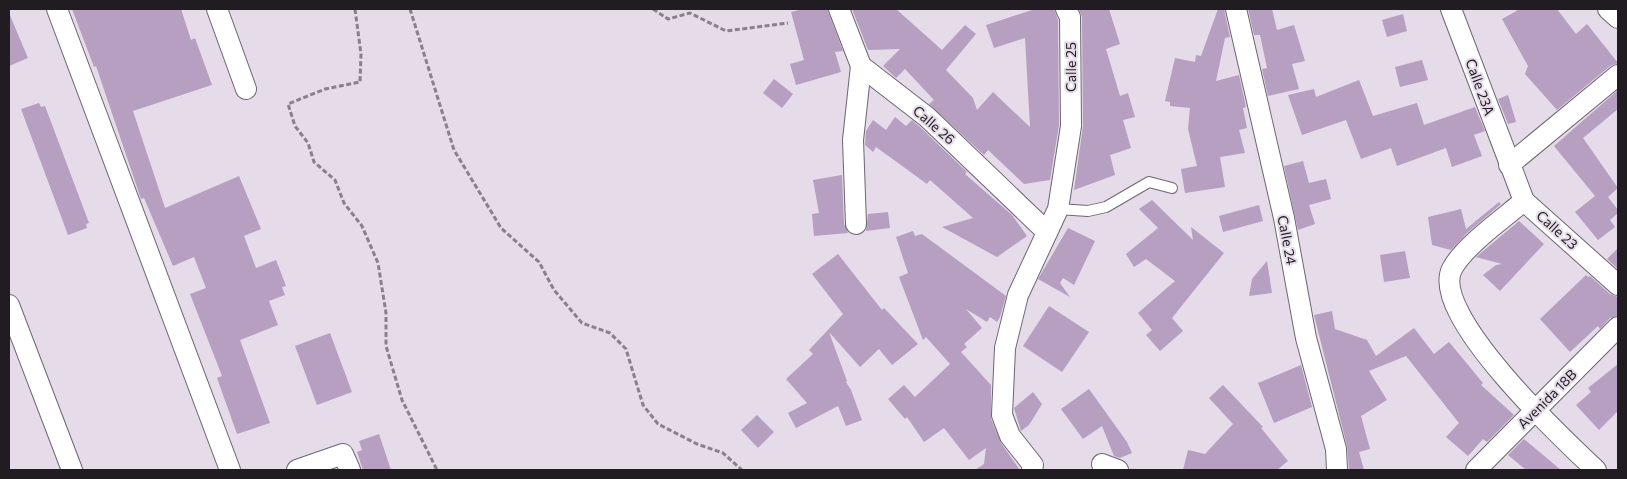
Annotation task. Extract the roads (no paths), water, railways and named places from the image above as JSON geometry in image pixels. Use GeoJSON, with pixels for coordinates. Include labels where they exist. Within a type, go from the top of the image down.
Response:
{"type":"FeatureCollection","features":[{"type":"Feature","properties":{"kind":"street"},"geometry":{"type":"LineString","coordinates":[[57,9],[230,470]]}},
{"type":"Feature","properties":{"kind":"street"},"geometry":{"type":"LineString","coordinates":[[218,9],[246,89]]}},
{"type":"Feature","properties":{"kind":"street"},"geometry":{"type":"LineString","coordinates":[[839,9],[861,66],[853,140],[856,224]]}},
{"type":"Feature","properties":{"kind":"street","name":"Calle 25"},"geometry":{"type":"LineString","coordinates":[[1032,470],[1033,465],[1010,436],[1002,415],[1005,348],[1018,295],[1058,209],[1071,126],[1070,16],[1066,9]]}},
{"type":"Feature","properties":{"kind":"street","name":"Calle 24"},"geometry":{"type":"LineString","coordinates":[[1236,9],[1284,218],[1306,338],[1336,450],[1337,470]]}},
{"type":"Feature","properties":{"kind":"street","name":"Calle 23A"},"geometry":{"type":"LineString","coordinates":[[1451,9],[1509,165]]}},
{"type":"Feature","properties":{"kind":"street"},"geometry":{"type":"LineString","coordinates":[[1608,9],[1618,18]]}},
{"type":"Feature","properties":{"kind":"street","name":"Calle 26"},"geometry":{"type":"LineString","coordinates":[[861,66],[927,117],[1047,232]]}},
{"type":"Feature","properties":{"kind":"street"},"geometry":{"type":"LineString","coordinates":[[1509,165],[1618,74]]}},
{"type":"Feature","properties":{"kind":"street","name":"Calle 23"},"geometry":{"type":"LineString","coordinates":[[1509,165],[1524,201],[1618,285]]}},
{"type":"Feature","properties":{"kind":"street"},"geometry":{"type":"LineString","coordinates":[[1524,201],[1472,246],[1452,270],[1449,286],[1458,313],[1472,334],[1534,411],[1596,470]]}},
{"type":"Feature","properties":{"kind":"street"},"geometry":{"type":"LineString","coordinates":[[9,305],[72,470]]}},
{"type":"Feature","properties":{"kind":"street","name":"Avenida 18B"},"geometry":{"type":"LineString","coordinates":[[1476,470],[1618,327]]}},
{"type":"Feature","properties":{"kind":"street"},"geometry":{"type":"LineString","coordinates":[[297,470],[343,454],[350,470]]}},
{"type":"Feature","properties":{"kind":"lane"},"geometry":{"type":"LineString","coordinates":[[1058,209],[1088,211],[1106,207],[1149,182],[1172,188]]}}]}
